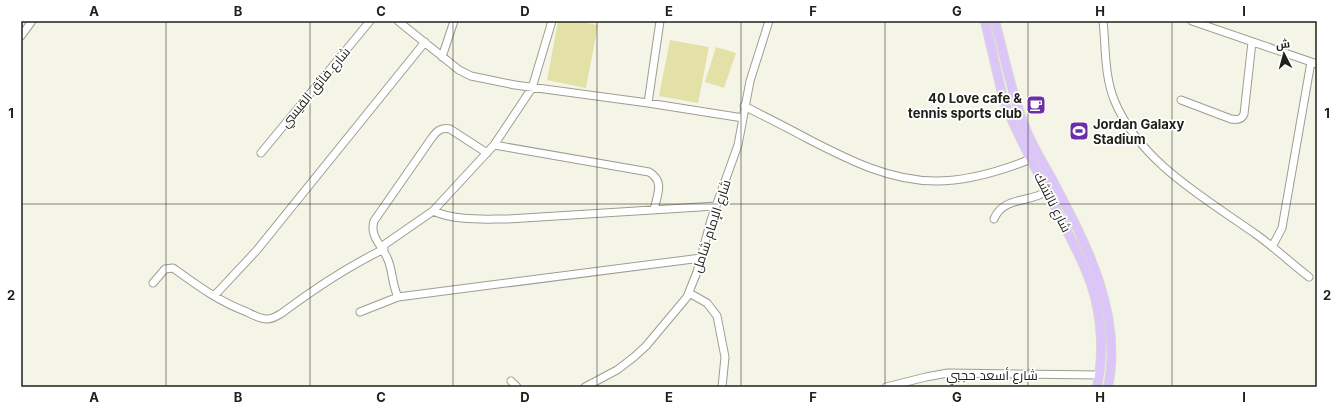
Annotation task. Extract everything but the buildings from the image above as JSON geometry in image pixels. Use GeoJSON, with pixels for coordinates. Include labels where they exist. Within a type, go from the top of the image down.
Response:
{"type":"FeatureCollection","features":[{"type":"Feature","properties":{"kind":"main road","name":"شارع نالتشك"},"geometry":{"type":"LineString","coordinates":[[985,21],[1003,98],[1014,125],[1076,248],[1091,285],[1101,338],[1101,356],[1097,387]]}},
{"type":"Feature","properties":{"kind":"main road","name":"شارع نالتشك"},"geometry":{"type":"LineString","coordinates":[[996,21],[1019,111],[1028,134],[1080,234],[1099,277],[1107,310],[1111,344],[1110,376],[1108,387]]}},
{"type":"Feature","properties":{"kind":"street"},"geometry":{"type":"LineString","coordinates":[[21,36],[32,21]]}},
{"type":"Feature","properties":{"kind":"street","name":"شارع فائق القيسي"},"geometry":{"type":"LineString","coordinates":[[261,153],[370,21]]}},
{"type":"Feature","properties":{"kind":"street"},"geometry":{"type":"LineString","coordinates":[[398,21],[458,70],[485,80],[743,118]]}},
{"type":"Feature","properties":{"kind":"street"},"geometry":{"type":"LineString","coordinates":[[442,57],[454,21]]}},
{"type":"Feature","properties":{"kind":"street"},"geometry":{"type":"LineString","coordinates":[[153,282],[162,271],[168,268],[173,268],[201,289],[235,307],[260,318],[275,318],[331,277],[382,248],[433,211],[494,145],[532,88],[552,21]]}},
{"type":"Feature","properties":{"kind":"street"},"geometry":{"type":"LineString","coordinates":[[648,103],[660,21]]}},
{"type":"Feature","properties":{"kind":"street","name":"شارع الإمام شامل"},"geometry":{"type":"LineString","coordinates":[[585,387],[617,370],[634,358],[681,306],[689,293],[716,206],[738,145],[744,106],[750,81],[768,21]]}},
{"type":"Feature","properties":{"kind":"street"},"geometry":{"type":"LineString","coordinates":[[1103,21],[1105,56],[1111,88],[1115,101],[1133,132],[1156,158],[1180,181],[1272,247],[1309,277]]}},
{"type":"Feature","properties":{"kind":"street"},"geometry":{"type":"LineString","coordinates":[[1192,21],[1314,63],[1282,228],[1272,247]]}},
{"type":"Feature","properties":{"kind":"street"},"geometry":{"type":"LineString","coordinates":[[214,296],[257,250],[425,42]]}},
{"type":"Feature","properties":{"kind":"street"},"geometry":{"type":"LineString","coordinates":[[1181,100],[1231,119],[1241,119],[1244,114],[1252,42]]}},
{"type":"Feature","properties":{"kind":"street"},"geometry":{"type":"LineString","coordinates":[[744,106],[851,161],[897,176],[920,180],[950,180],[967,178],[1011,167],[1031,159]]}},
{"type":"Feature","properties":{"kind":"street"},"geometry":{"type":"LineString","coordinates":[[398,296],[393,287],[389,261],[375,239],[372,231],[374,221],[436,133],[442,129],[450,129],[487,152]]}},
{"type":"Feature","properties":{"kind":"street"},"geometry":{"type":"LineString","coordinates":[[494,145],[649,172],[657,177],[659,185],[654,210]]}},
{"type":"Feature","properties":{"kind":"street"},"geometry":{"type":"LineString","coordinates":[[994,219],[1000,209],[1007,205],[1041,196],[1047,191]]}},
{"type":"Feature","properties":{"kind":"street"},"geometry":{"type":"LineString","coordinates":[[433,211],[452,218],[507,219],[716,206]]}},
{"type":"Feature","properties":{"kind":"street"},"geometry":{"type":"LineString","coordinates":[[360,312],[398,296],[701,258]]}},
{"type":"Feature","properties":{"kind":"street"},"geometry":{"type":"LineString","coordinates":[[689,293],[707,303],[718,316],[725,350],[722,387]]}},
{"type":"Feature","properties":{"kind":"street","name":"شارع أسعد حجبي"},"geometry":{"type":"LineString","coordinates":[[886,387],[926,377],[953,373],[1099,375]]}},
{"type":"Feature","properties":{"kind":"street"},"geometry":{"type":"LineString","coordinates":[[511,381],[517,387]]}},
{"type":"Feature","properties":{"kind":"shaded area"},"geometry":{"type":"Polygon","coordinates":[[[558,21],[577,21],[598,25],[586,88],[547,80],[558,21]]]}},
{"type":"Feature","properties":{"kind":"shaded area"},"geometry":{"type":"Polygon","coordinates":[[[670,40],[709,47],[698,103],[659,96],[670,40]]]}},
{"type":"Feature","properties":{"kind":"shaded area"},"geometry":{"type":"Polygon","coordinates":[[[716,47],[736,53],[724,88],[705,82],[716,47]]]}},
{"type":"Feature","properties":{"kind":"place","name":"40 Love cafe & tennis sports club"},"geometry":{"type":"Point","coordinates":[1036,105]}},
{"type":"Feature","properties":{"kind":"place","name":"Jordan Galaxy Stadium"},"geometry":{"type":"Point","coordinates":[1079,131]}}]}
